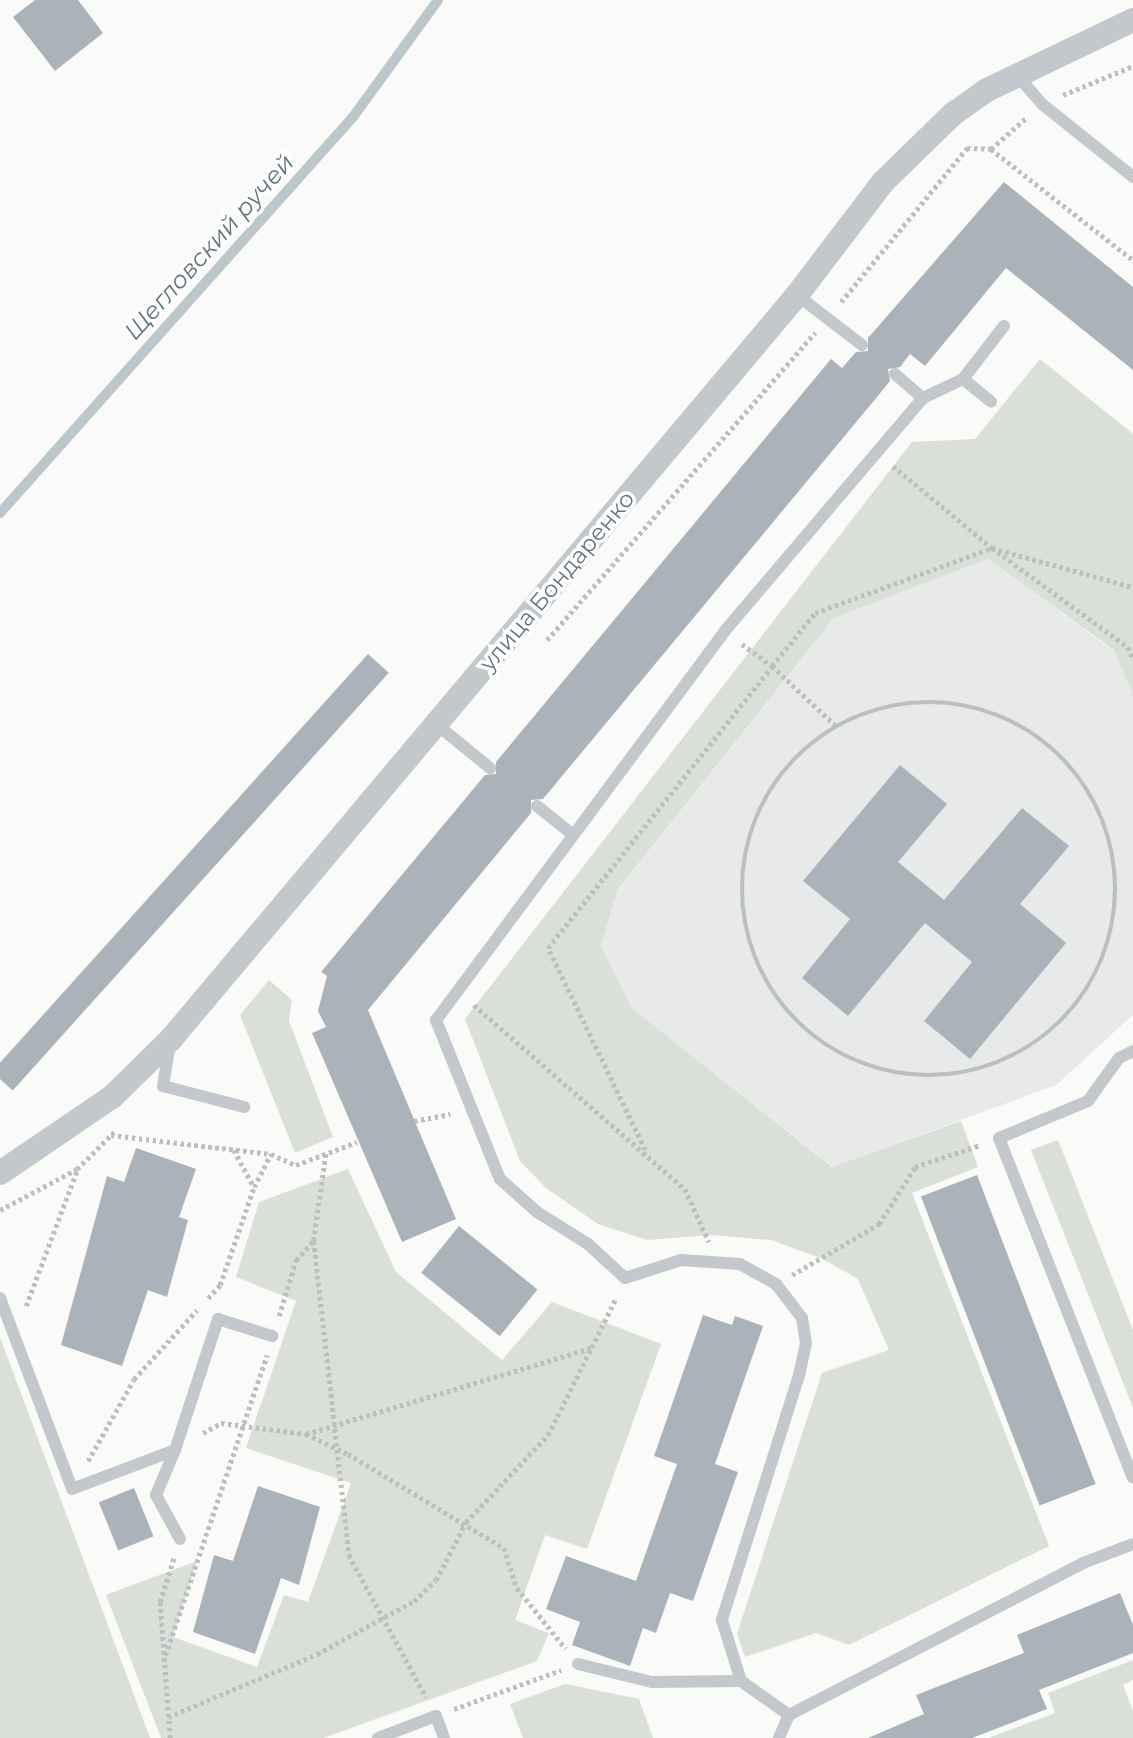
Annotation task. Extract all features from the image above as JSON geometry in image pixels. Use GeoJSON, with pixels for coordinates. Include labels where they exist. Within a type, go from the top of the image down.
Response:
{"type":"FeatureCollection","features":[{"type":"Feature","properties":{"kind":"street","name":"улица Бондаренко"},"geometry":{"type":"LineString","coordinates":[[0,1173],[112,1097],[171,1039],[797,295],[883,182],[953,114],[1016,73],[1133,20]]}},
{"type":"Feature","properties":{"kind":"lane"},"geometry":{"type":"LineString","coordinates":[[1016,73],[1042,104],[1133,177]]}},
{"type":"Feature","properties":{"kind":"lane"},"geometry":{"type":"LineString","coordinates":[[797,295],[862,345]]}},
{"type":"Feature","properties":{"kind":"lane"},"geometry":{"type":"LineString","coordinates":[[741,1681],[722,1620],[806,1343],[802,1318],[776,1284],[740,1264],[681,1261],[625,1278],[500,1179],[436,1020],[455,989],[725,631],[923,398],[963,379],[1004,326]]}},
{"type":"Feature","properties":{"kind":"lane"},"geometry":{"type":"LineString","coordinates":[[895,374],[923,398]]}},
{"type":"Feature","properties":{"kind":"lane"},"geometry":{"type":"LineString","coordinates":[[963,379],[991,402]]}},
{"type":"Feature","properties":{"kind":"lane"},"geometry":{"type":"LineString","coordinates":[[436,724],[490,768]]}},
{"type":"Feature","properties":{"kind":"lane"},"geometry":{"type":"LineString","coordinates":[[537,806],[572,834]]}},
{"type":"Feature","properties":{"kind":"lane"},"geometry":{"type":"LineString","coordinates":[[171,1039],[163,1086],[244,1107]]}},
{"type":"Feature","properties":{"kind":"lane"},"geometry":{"type":"LineString","coordinates":[[1133,1051],[1119,1058],[1088,1101],[999,1138],[1133,1478]]}},
{"type":"Feature","properties":{"kind":"lane"},"geometry":{"type":"LineString","coordinates":[[0,1298],[72,1489],[175,1450]]}},
{"type":"Feature","properties":{"kind":"lane"},"geometry":{"type":"LineString","coordinates":[[180,1539],[156,1495],[175,1450],[218,1319],[272,1336]]}},
{"type":"Feature","properties":{"kind":"lane"},"geometry":{"type":"LineString","coordinates":[[779,1738],[789,1714],[1083,1563],[1133,1544]]}},
{"type":"Feature","properties":{"kind":"lane"},"geometry":{"type":"LineString","coordinates":[[578,1664],[652,1682],[741,1681],[789,1714]]}},
{"type":"Feature","properties":{"kind":"lane"},"geometry":{"type":"LineString","coordinates":[[378,1738],[436,1716],[444,1738]]}},
{"type":"Feature","properties":{"kind":"path"},"geometry":{"type":"LineString","coordinates":[[991,149],[1042,104],[1133,66]]}},
{"type":"Feature","properties":{"kind":"path"},"geometry":{"type":"LineString","coordinates":[[539,649],[827,319],[967,148],[991,149],[1133,260]]}},
{"type":"Feature","properties":{"kind":"path"},"geometry":{"type":"LineString","coordinates":[[876,452],[992,548],[1128,647],[1133,659]]}},
{"type":"Feature","properties":{"kind":"path"},"geometry":{"type":"LineString","coordinates":[[645,1150],[548,948],[815,613],[992,548],[1133,587]]}},
{"type":"Feature","properties":{"kind":"path"},"geometry":{"type":"LineString","coordinates":[[725,631],[772,666],[835,725]]}},
{"type":"Feature","properties":{"kind":"path"},"geometry":{"type":"LineString","coordinates":[[938,701],[991,710],[1039,736],[1068,763],[1104,819],[1117,871],[1115,924],[1097,975],[1066,1018],[1015,1057],[953,1076],[888,1073],[828,1049],[780,1006],[756,960],[740,885],[752,822],[785,766],[835,725],[885,706],[938,701]]}},
{"type":"Feature","properties":{"kind":"path"},"geometry":{"type":"LineString","coordinates":[[455,989],[645,1150],[685,1189],[719,1262]]}},
{"type":"Feature","properties":{"kind":"path"},"geometry":{"type":"LineString","coordinates":[[414,1121],[472,1110]]}},
{"type":"Feature","properties":{"kind":"path"},"geometry":{"type":"LineString","coordinates":[[0,1210],[77,1170],[120,1127]]}},
{"type":"Feature","properties":{"kind":"path"},"geometry":{"type":"LineString","coordinates":[[111,1135],[271,1154],[296,1165],[357,1142]]}},
{"type":"Feature","properties":{"kind":"path"},"geometry":{"type":"LineString","coordinates":[[776,1284],[879,1224],[915,1167],[999,1138]]}},
{"type":"Feature","properties":{"kind":"path"},"geometry":{"type":"LineString","coordinates":[[234,1149],[254,1187]]}},
{"type":"Feature","properties":{"kind":"path"},"geometry":{"type":"LineString","coordinates":[[72,1489],[134,1379],[220,1285],[254,1187],[271,1154]]}},
{"type":"Feature","properties":{"kind":"path"},"geometry":{"type":"LineString","coordinates":[[175,1450],[221,1423],[306,1434],[338,1449],[466,1522],[503,1548],[517,1588],[578,1664],[436,1716],[349,1555],[338,1449],[314,1241],[326,1154]]}},
{"type":"Feature","properties":{"kind":"path"},"geometry":{"type":"LineString","coordinates":[[15,1335],[77,1170]]}},
{"type":"Feature","properties":{"kind":"path"},"geometry":{"type":"LineString","coordinates":[[163,1662],[244,1426],[296,1260],[314,1241]]}},
{"type":"Feature","properties":{"kind":"path"},"geometry":{"type":"LineString","coordinates":[[168,1717],[317,1654],[384,1619],[436,1580],[466,1522],[548,1435],[594,1346],[625,1278]]}},
{"type":"Feature","properties":{"kind":"path"},"geometry":{"type":"LineString","coordinates":[[306,1434],[594,1346]]}},
{"type":"Feature","properties":{"kind":"path"},"geometry":{"type":"LineString","coordinates":[[170,1738],[160,1602],[180,1539]]}},
{"type":"Feature","properties":{"kind":"shaded area"},"geometry":{"type":"Polygon","coordinates":[[[1040,359],[1133,434],[1133,696],[1114,650],[988,559],[834,618],[617,890],[601,946],[632,1008],[832,1167],[961,1121],[978,1167],[912,1193],[1049,1546],[849,1645],[816,1633],[745,1657],[737,1634],[822,1373],[889,1350],[858,1279],[823,1259],[771,1240],[710,1235],[647,1240],[598,1224],[546,1188],[520,1161],[465,1019],[912,442],[975,439],[1040,359]]]}},
{"type":"Feature","properties":{"kind":"shaded area"},"geometry":{"type":"Polygon","coordinates":[[[988,559],[1114,651],[1133,696],[1133,1015],[1056,1085],[833,1167],[632,1008],[601,946],[617,890],[834,618],[988,559]]]}},
{"type":"Feature","properties":{"kind":"shaded area"},"geometry":{"type":"Polygon","coordinates":[[[269,980],[292,1000],[289,1021],[333,1137],[295,1153],[240,1015],[269,980]]]}},
{"type":"Feature","properties":{"kind":"shaded area"},"geometry":{"type":"Polygon","coordinates":[[[1058,1140],[1133,1330],[1133,1408],[1031,1150],[1058,1140]]]}},
{"type":"Feature","properties":{"kind":"shaded area"},"geometry":{"type":"Polygon","coordinates":[[[348,1169],[396,1272],[502,1360],[552,1302],[661,1344],[587,1549],[545,1535],[515,1620],[549,1633],[537,1661],[323,1738],[161,1738],[106,1595],[197,1561],[173,1637],[257,1667],[284,1595],[308,1602],[351,1483],[246,1448],[296,1301],[236,1277],[259,1202],[348,1169]]]}},
{"type":"Feature","properties":{"kind":"shaded area"},"geometry":{"type":"Polygon","coordinates":[[[0,1337],[150,1738],[0,1738],[0,1337]]]}},
{"type":"Feature","properties":{"kind":"shaded area"},"geometry":{"type":"Polygon","coordinates":[[[1133,1660],[1133,1680],[1123,1685],[1133,1711],[1133,1738],[988,1738],[1055,1713],[1048,1693],[1133,1660]]]}},
{"type":"Feature","properties":{"kind":"shaded area"},"geometry":{"type":"Polygon","coordinates":[[[565,1684],[639,1699],[653,1738],[523,1738],[510,1704],[565,1684]]]}},
{"type":"Feature","properties":{"kind":"building"},"geometry":{"type":"Polygon","coordinates":[[[35,0],[78,0],[103,33],[55,71],[13,17],[35,0]]]}},
{"type":"Feature","properties":{"kind":"building"},"geometry":{"type":"Polygon","coordinates":[[[1004,182],[1133,287],[1133,370],[1006,268],[925,366],[910,354],[900,367],[888,369],[890,381],[543,799],[531,800],[531,813],[368,1010],[456,1219],[402,1242],[312,1033],[326,1027],[318,1011],[327,976],[321,972],[485,775],[496,774],[496,762],[831,359],[842,368],[856,352],[868,351],[868,338],[1004,182]]]}},
{"type":"Feature","properties":{"kind":"building"},"geometry":{"type":"Polygon","coordinates":[[[368,654],[389,673],[13,1090],[0,1079],[0,1063],[368,654]]]}},
{"type":"Feature","properties":{"kind":"building"},"geometry":{"type":"Polygon","coordinates":[[[900,765],[947,804],[898,862],[944,900],[1022,808],[1069,846],[1020,904],[1066,943],[970,1059],[924,1021],[972,962],[925,923],[848,1016],[802,978],[850,919],[803,881],[900,765]]]}},
{"type":"Feature","properties":{"kind":"building"},"geometry":{"type":"Polygon","coordinates":[[[136,1148],[196,1169],[179,1217],[188,1220],[167,1297],[148,1290],[122,1366],[61,1345],[107,1176],[124,1182],[136,1148]]]}},
{"type":"Feature","properties":{"kind":"building"},"geometry":{"type":"Polygon","coordinates":[[[977,1175],[1096,1484],[1040,1506],[921,1197],[977,1175]]]}},
{"type":"Feature","properties":{"kind":"building"},"geometry":{"type":"Polygon","coordinates":[[[459,1226],[537,1290],[500,1336],[421,1273],[459,1226]]]}},
{"type":"Feature","properties":{"kind":"building"},"geometry":{"type":"Polygon","coordinates":[[[703,1315],[732,1325],[735,1316],[763,1326],[715,1464],[738,1472],[693,1601],[670,1593],[656,1633],[643,1628],[630,1666],[572,1645],[580,1622],[546,1609],[566,1556],[636,1581],[677,1464],[654,1456],[703,1315]]]}},
{"type":"Feature","properties":{"kind":"building"},"geometry":{"type":"Polygon","coordinates":[[[258,1486],[320,1507],[299,1585],[281,1578],[255,1654],[193,1632],[214,1555],[233,1561],[258,1486]]]}},
{"type":"Feature","properties":{"kind":"building"},"geometry":{"type":"Polygon","coordinates":[[[134,1488],[153,1536],[118,1550],[99,1502],[134,1488]]]}},
{"type":"Feature","properties":{"kind":"building"},"geometry":{"type":"Polygon","coordinates":[[[1120,1593],[1133,1625],[1133,1653],[1039,1690],[1047,1709],[972,1738],[868,1738],[924,1714],[916,1695],[1024,1653],[1017,1635],[1120,1593]]]}},
{"type":"Feature","properties":{"kind":"waterway","name":"Щегловский ручей"},"geometry":{"type":"LineString","coordinates":[[0,513],[353,117],[438,0]]}}]}
